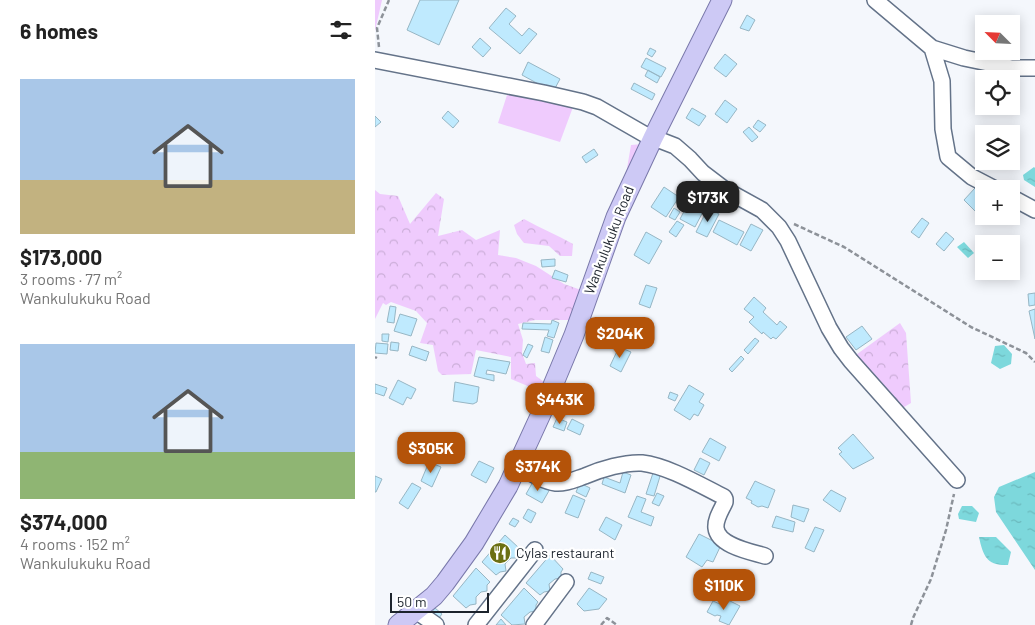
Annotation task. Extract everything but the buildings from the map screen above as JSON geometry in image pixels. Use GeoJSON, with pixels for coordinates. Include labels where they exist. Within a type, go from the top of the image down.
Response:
{"type":"FeatureCollection","features":[{"type":"Feature","properties":{"kind":"main road","name":"Wankulukuku Road"},"geometry":{"type":"LineString","coordinates":[[411,619],[434,596],[453,572],[503,495],[541,414],[574,335],[616,217],[721,0]]}},
{"type":"Feature","properties":{"kind":"street"},"geometry":{"type":"LineString","coordinates":[[875,0],[932,48],[964,58],[1012,68],[1035,68]]}},
{"type":"Feature","properties":{"kind":"street"},"geometry":{"type":"LineString","coordinates":[[932,48],[942,81],[943,129],[949,157],[978,180]]}},
{"type":"Feature","properties":{"kind":"street"},"geometry":{"type":"LineString","coordinates":[[379,60],[583,102],[597,107],[637,131],[675,146],[703,173],[724,189],[762,210],[779,227],[788,241],[829,328],[841,348],[957,480]]}},
{"type":"Feature","properties":{"kind":"street"},"geometry":{"type":"LineString","coordinates":[[1020,202],[1035,210]]}},
{"type":"Feature","properties":{"kind":"street"},"geometry":{"type":"LineString","coordinates":[[517,465],[544,480],[556,483],[567,482],[605,469],[630,464],[641,463],[663,468],[724,497],[725,502],[717,522],[716,528],[718,532],[723,539],[735,547],[765,556]]}},
{"type":"Feature","properties":{"kind":"street"},"geometry":{"type":"LineString","coordinates":[[476,625],[535,550]]}},
{"type":"Feature","properties":{"kind":"street"},"geometry":{"type":"LineString","coordinates":[[534,625],[566,582]]}},
{"type":"Feature","properties":{"kind":"street"},"geometry":{"type":"LineString","coordinates":[[411,619],[436,625]]}},
{"type":"Feature","properties":{"kind":"path"},"geometry":{"type":"LineString","coordinates":[[379,60],[377,28],[389,0]]}},
{"type":"Feature","properties":{"kind":"path"},"geometry":{"type":"LineString","coordinates":[[788,222],[844,247],[971,327],[1026,352],[1035,362]]}},
{"type":"Feature","properties":{"kind":"path"},"geometry":{"type":"LineString","coordinates":[[911,625],[931,579],[946,530],[957,480]]}},
{"type":"Feature","properties":{"kind":"path"},"geometry":{"type":"LineString","coordinates":[[601,625],[607,618],[617,625]]}},
{"type":"Feature","properties":{"kind":"green space"},"geometry":{"type":"Polygon","coordinates":[[[375,0],[382,0],[375,31],[375,0]]]}},
{"type":"Feature","properties":{"kind":"green space"},"geometry":{"type":"Polygon","coordinates":[[[508,92],[540,97],[573,107],[560,142],[498,123],[508,92]]]}},
{"type":"Feature","properties":{"kind":"green space"},"geometry":{"type":"Polygon","coordinates":[[[643,144],[625,180],[631,145],[643,144]]]}},
{"type":"Feature","properties":{"kind":"green space"},"geometry":{"type":"Polygon","coordinates":[[[375,190],[380,194],[398,196],[410,224],[436,193],[444,199],[438,236],[462,230],[476,240],[500,230],[498,255],[516,258],[536,266],[564,284],[584,291],[573,320],[535,320],[518,324],[523,340],[522,353],[526,364],[535,363],[536,376],[548,385],[542,392],[511,379],[511,357],[476,350],[471,374],[442,375],[438,371],[433,345],[420,343],[427,323],[416,311],[391,302],[386,305],[383,303],[375,319],[375,190]]]}},
{"type":"Feature","properties":{"kind":"green space"},"geometry":{"type":"Polygon","coordinates":[[[524,219],[573,244],[572,256],[560,256],[549,246],[524,243],[517,234],[514,225],[524,219]]]}},
{"type":"Feature","properties":{"kind":"green space"},"geometry":{"type":"Polygon","coordinates":[[[900,323],[906,333],[911,403],[899,410],[853,357],[900,323]]]}},
{"type":"Feature","properties":{"kind":"water"},"geometry":{"type":"Polygon","coordinates":[[[1034,167],[1035,187],[1024,180],[1023,175],[1034,167]]]}},
{"type":"Feature","properties":{"kind":"water"},"geometry":{"type":"Polygon","coordinates":[[[964,242],[974,253],[968,258],[957,247],[964,242]]]}},
{"type":"Feature","properties":{"kind":"water"},"geometry":{"type":"Polygon","coordinates":[[[1004,345],[1012,354],[1011,364],[1000,369],[991,363],[995,346],[1004,345]]]}},
{"type":"Feature","properties":{"kind":"water"},"geometry":{"type":"Polygon","coordinates":[[[1035,472],[1035,570],[996,512],[994,497],[999,487],[1035,472]]]}},
{"type":"Feature","properties":{"kind":"water"},"geometry":{"type":"Polygon","coordinates":[[[962,506],[972,506],[979,513],[976,522],[959,519],[958,514],[962,506]]]}},
{"type":"Feature","properties":{"kind":"water"},"geometry":{"type":"Polygon","coordinates":[[[979,537],[996,537],[1011,552],[1008,565],[991,562],[982,550],[979,537]]]}},
{"type":"Feature","properties":{"kind":"place","name":"Cylas restaurant"},"geometry":{"type":"Point","coordinates":[500,553]}}]}
